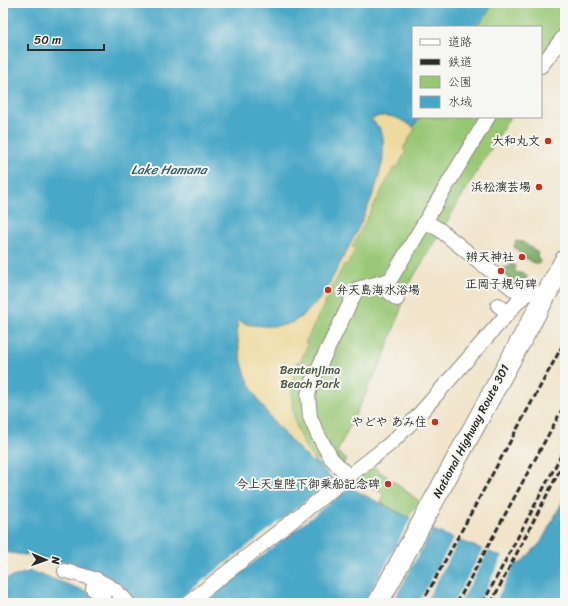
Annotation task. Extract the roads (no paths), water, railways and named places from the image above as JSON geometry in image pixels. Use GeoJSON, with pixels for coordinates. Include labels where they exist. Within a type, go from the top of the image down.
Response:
{"type":"FeatureCollection","features":[{"type":"Feature","properties":{"kind":"highway","name":"National Highway Route 301"},"geometry":{"type":"LineString","coordinates":[[378,603],[565,260]]}},
{"type":"Feature","properties":{"kind":"street"},"geometry":{"type":"LineString","coordinates":[[542,65],[565,35]]}},
{"type":"Feature","properties":{"kind":"street"},"geometry":{"type":"LineString","coordinates":[[346,480],[318,435],[310,416],[308,395],[312,382],[357,289],[390,280],[487,118]]}},
{"type":"Feature","properties":{"kind":"street"},"geometry":{"type":"LineString","coordinates":[[425,221],[440,230],[523,297]]}},
{"type":"Feature","properties":{"kind":"street"},"geometry":{"type":"LineString","coordinates":[[384,282],[389,292],[397,299]]}},
{"type":"Feature","properties":{"kind":"street"},"geometry":{"type":"LineString","coordinates":[[188,603],[346,480],[404,431],[503,309],[531,292],[545,296]]}},
{"type":"Feature","properties":{"kind":"street"},"geometry":{"type":"LineString","coordinates":[[65,571],[96,579],[115,590],[128,603]]}},
{"type":"Feature","properties":{"kind":"street"},"geometry":{"type":"LineString","coordinates":[[96,579],[93,589],[102,592],[105,603]]}},
{"type":"Feature","properties":{"kind":"water","name":"Lake Hamana"},"geometry":{"type":"Polygon","coordinates":[[[3,3],[494,3],[478,26],[412,26],[412,118],[419,118],[413,127],[403,121],[388,116],[371,119],[379,127],[383,138],[381,168],[377,184],[364,216],[327,288],[320,299],[310,309],[301,317],[286,325],[264,326],[248,324],[237,320],[238,342],[242,363],[249,382],[258,399],[269,416],[312,462],[315,461],[333,479],[433,530],[520,564],[541,542],[565,497],[565,603],[137,603],[128,592],[111,578],[87,568],[58,561],[3,552],[3,3]]]}},
{"type":"Feature","properties":{"kind":"water"},"geometry":{"type":"Polygon","coordinates":[[[31,571],[99,596],[101,603],[3,603],[3,580],[31,571]]]}},
{"type":"Feature","properties":{"kind":"railway"},"geometry":{"type":"LineString","coordinates":[[422,603],[565,341]]}},
{"type":"Feature","properties":{"kind":"railway"},"geometry":{"type":"LineString","coordinates":[[457,603],[565,404]]}},
{"type":"Feature","properties":{"kind":"railway"},"geometry":{"type":"LineString","coordinates":[[483,603],[565,448]]}},
{"type":"Feature","properties":{"kind":"railway"},"geometry":{"type":"LineString","coordinates":[[491,603],[565,460]]}},
{"type":"Feature","properties":{"kind":"place","name":"大和丸文"},"geometry":{"type":"Point","coordinates":[548,141]}},
{"type":"Feature","properties":{"kind":"place","name":"浜松演芸場"},"geometry":{"type":"Point","coordinates":[539,187]}},
{"type":"Feature","properties":{"kind":"place","name":"辨天神社"},"geometry":{"type":"Point","coordinates":[522,257]}},
{"type":"Feature","properties":{"kind":"place","name":"正岡子規句碑"},"geometry":{"type":"Point","coordinates":[501,271]}},
{"type":"Feature","properties":{"kind":"place","name":"弁天島海水浴場"},"geometry":{"type":"Point","coordinates":[328,290]}},
{"type":"Feature","properties":{"kind":"place","name":"やどや あみ住"},"geometry":{"type":"Point","coordinates":[435,422]}},
{"type":"Feature","properties":{"kind":"place","name":"今上天皇陛下御乗船記念碑"},"geometry":{"type":"Point","coordinates":[388,484]}},
{"type":"Feature","properties":{"kind":"park label","name":"Bentenjima Beach Park"},"geometry":{"type":"Point","coordinates":[310,377]}}]}
